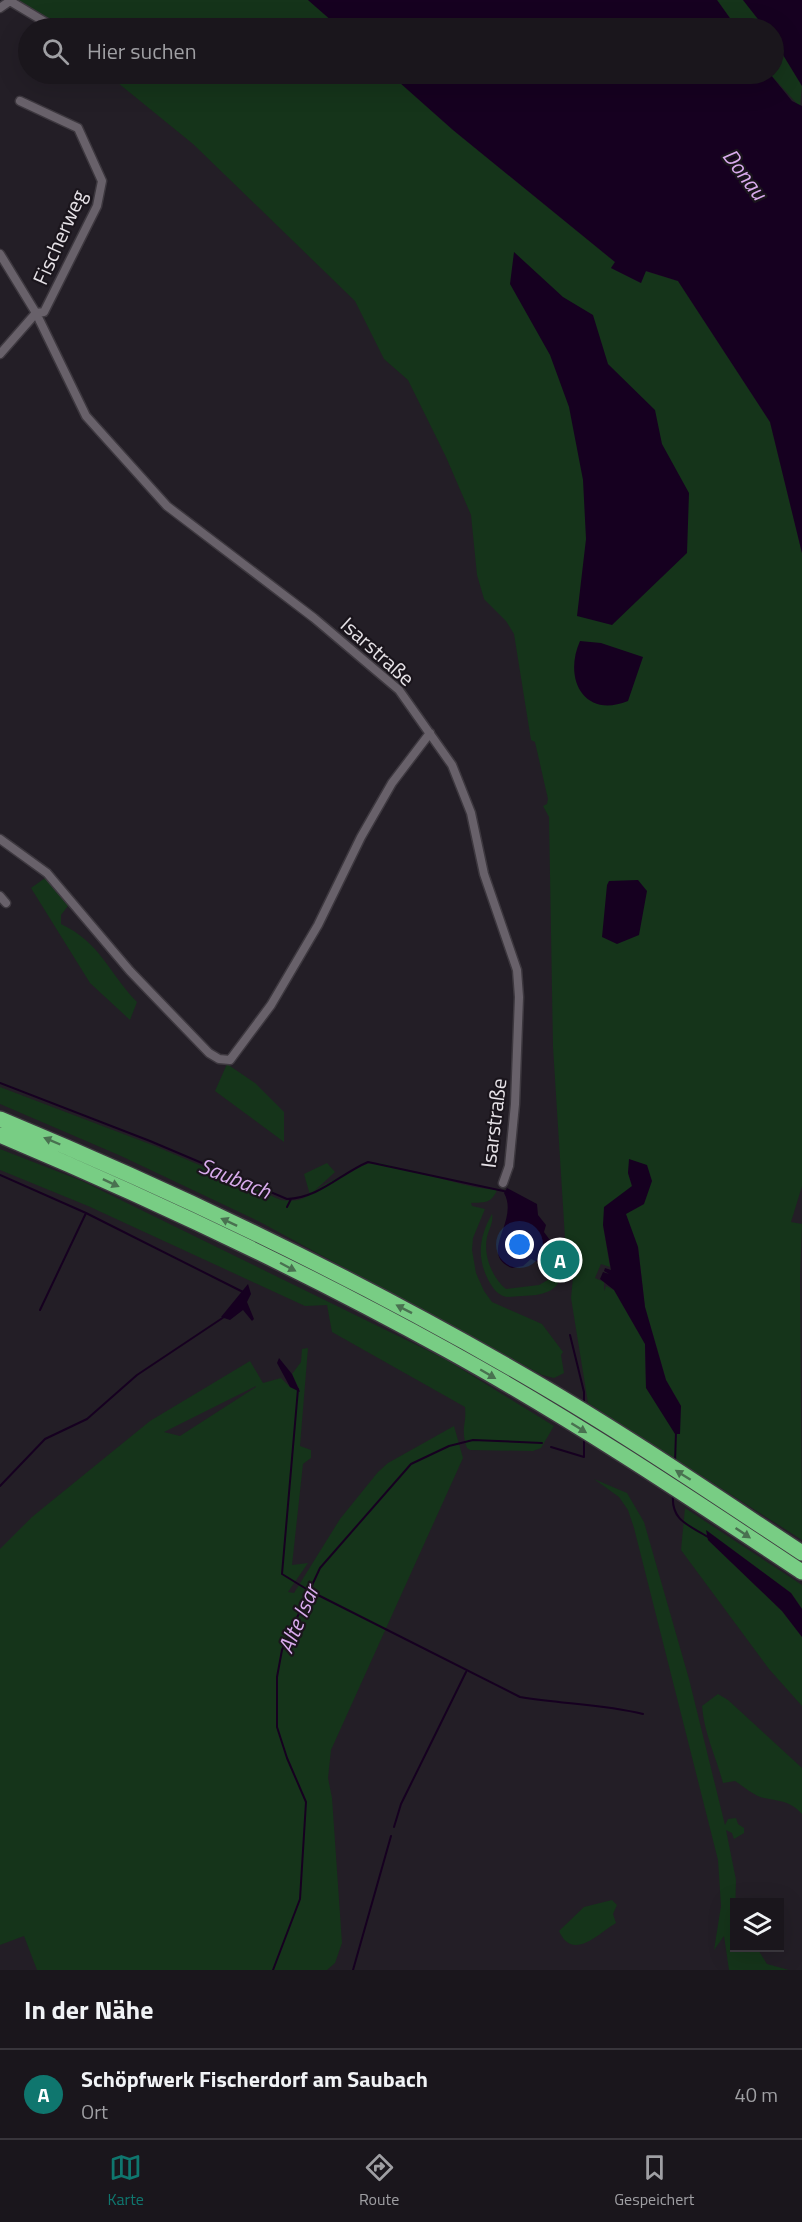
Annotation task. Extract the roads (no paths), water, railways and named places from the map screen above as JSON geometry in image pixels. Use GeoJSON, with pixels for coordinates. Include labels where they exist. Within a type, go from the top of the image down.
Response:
{"type":"FeatureCollection","features":[{"type":"Feature","properties":{"kind":"highway"},"geometry":{"type":"LineString","coordinates":[[0,1119],[92,1157],[275,1243],[456,1336],[537,1383],[802,1553]]}},
{"type":"Feature","properties":{"kind":"highway"},"geometry":{"type":"LineString","coordinates":[[0,1135],[87,1172],[270,1257],[447,1350],[529,1397],[693,1499],[802,1572]]}},
{"type":"Feature","properties":{"kind":"street"},"geometry":{"type":"LineString","coordinates":[[0,8],[10,1],[38,18]]}},
{"type":"Feature","properties":{"kind":"street","name":"Fischerweg"},"geometry":{"type":"LineString","coordinates":[[20,101],[78,129],[102,181],[97,206],[61,283],[44,312],[36,313]]}},
{"type":"Feature","properties":{"kind":"street","name":"Isarstraße"},"geometry":{"type":"LineString","coordinates":[[0,254],[36,313],[86,416],[167,506],[314,618],[399,690],[452,765],[471,813],[484,874],[517,970],[519,1019],[515,1104],[509,1166],[503,1183]]}},
{"type":"Feature","properties":{"kind":"street"},"geometry":{"type":"LineString","coordinates":[[0,354],[36,313]]}},
{"type":"Feature","properties":{"kind":"street"},"geometry":{"type":"LineString","coordinates":[[0,839],[47,873],[130,971],[209,1053],[219,1059],[230,1060],[272,1005],[318,925],[361,837],[393,783],[430,733]]}},
{"type":"Feature","properties":{"kind":"water"},"geometry":{"type":"Polygon","coordinates":[[[308,0],[717,0],[730,18],[329,18],[308,0]]]}},
{"type":"Feature","properties":{"kind":"water"},"geometry":{"type":"Polygon","coordinates":[[[743,0],[802,0],[802,86],[784,56],[784,18],[757,18],[743,0]]]}},
{"type":"Feature","properties":{"kind":"water","name":"Donau"},"geometry":{"type":"Polygon","coordinates":[[[401,84],[778,84],[792,101],[802,106],[802,553],[770,422],[678,281],[646,271],[641,283],[611,268],[615,262],[453,130],[401,84]]]}},
{"type":"Feature","properties":{"kind":"water"},"geometry":{"type":"Polygon","coordinates":[[[514,252],[563,297],[593,315],[608,364],[655,410],[662,444],[689,493],[687,553],[612,625],[577,616],[586,539],[583,480],[569,407],[550,355],[510,284],[514,252]]]}},
{"type":"Feature","properties":{"kind":"water"},"geometry":{"type":"Polygon","coordinates":[[[580,641],[601,643],[643,657],[628,701],[613,705],[600,705],[589,700],[581,692],[574,669],[575,655],[580,641]]]}},
{"type":"Feature","properties":{"kind":"water"},"geometry":{"type":"Polygon","coordinates":[[[638,880],[647,891],[639,935],[617,944],[602,937],[609,881],[638,880]]]}},
{"type":"Feature","properties":{"kind":"water"},"geometry":{"type":"Polygon","coordinates":[[[629,1159],[647,1165],[652,1181],[644,1204],[626,1214],[638,1247],[645,1307],[666,1380],[681,1406],[680,1434],[675,1434],[646,1388],[645,1344],[614,1290],[600,1279],[603,1272],[609,1274],[604,1271],[605,1268],[611,1270],[603,1225],[604,1207],[632,1186],[628,1173],[629,1159]]]}},
{"type":"Feature","properties":{"kind":"water"},"geometry":{"type":"Polygon","coordinates":[[[507,1188],[537,1204],[538,1215],[546,1225],[544,1232],[552,1243],[540,1263],[531,1259],[523,1266],[512,1268],[502,1262],[498,1254],[507,1215],[508,1204],[504,1193],[507,1188]]]}},
{"type":"Feature","properties":{"kind":"water"},"geometry":{"type":"Polygon","coordinates":[[[248,1284],[251,1294],[247,1302],[254,1319],[252,1321],[243,1310],[230,1320],[221,1317],[248,1284]]]}},
{"type":"Feature","properties":{"kind":"water"},"geometry":{"type":"Polygon","coordinates":[[[279,1358],[292,1374],[300,1392],[290,1387],[277,1363],[279,1358]]]}},
{"type":"Feature","properties":{"kind":"water"},"geometry":{"type":"Polygon","coordinates":[[[706,1530],[791,1593],[802,1609],[802,1637],[782,1611],[708,1540],[706,1530]]]}},
{"type":"Feature","properties":{"kind":"waterway","name":"Saubach"},"geometry":{"type":"LineString","coordinates":[[0,1083],[150,1141],[287,1199],[299,1198],[319,1190],[368,1162],[508,1192]]}},
{"type":"Feature","properties":{"kind":"waterway"},"geometry":{"type":"LineString","coordinates":[[0,1175],[86,1213],[243,1292]]}},
{"type":"Feature","properties":{"kind":"waterway"},"geometry":{"type":"LineString","coordinates":[[287,1207],[291,1199]]}},
{"type":"Feature","properties":{"kind":"waterway"},"geometry":{"type":"LineString","coordinates":[[40,1310],[86,1213]]}},
{"type":"Feature","properties":{"kind":"waterway"},"geometry":{"type":"LineString","coordinates":[[0,1486],[45,1439],[87,1419],[137,1375],[224,1317]]}},
{"type":"Feature","properties":{"kind":"waterway"},"geometry":{"type":"LineString","coordinates":[[570,1335],[584,1392],[584,1405]]}},
{"type":"Feature","properties":{"kind":"waterway"},"geometry":{"type":"LineString","coordinates":[[298,1389],[282,1574],[308,1590],[520,1697],[613,1708],[643,1714]]}},
{"type":"Feature","properties":{"kind":"waterway","name":"Saubach"},"geometry":{"type":"LineString","coordinates":[[675,1463],[676,1432]]}},
{"type":"Feature","properties":{"kind":"waterway","name":"Alte Isar"},"geometry":{"type":"LineString","coordinates":[[551,1447],[584,1457],[584,1438]]}},
{"type":"Feature","properties":{"kind":"waterway","name":"Alte Isar"},"geometry":{"type":"LineString","coordinates":[[273,1970],[300,1899],[306,1802],[287,1758],[277,1727],[277,1677],[282,1650],[320,1568],[411,1464],[449,1446],[473,1440],[542,1443]]}},
{"type":"Feature","properties":{"kind":"waterway","name":"Alte Isar"},"geometry":{"type":"LineString","coordinates":[[673,1495],[673,1504],[678,1517],[708,1537]]}},
{"type":"Feature","properties":{"kind":"waterway"},"geometry":{"type":"LineString","coordinates":[[394,1827],[401,1804],[466,1672]]}},
{"type":"Feature","properties":{"kind":"waterway"},"geometry":{"type":"LineString","coordinates":[[353,1970],[391,1836]]}},
{"type":"Feature","properties":{"kind":"place","name":"Schöpfwerk Fischerdorf am Saubach"},"geometry":{"type":"Point","coordinates":[560,1260]}}]}
